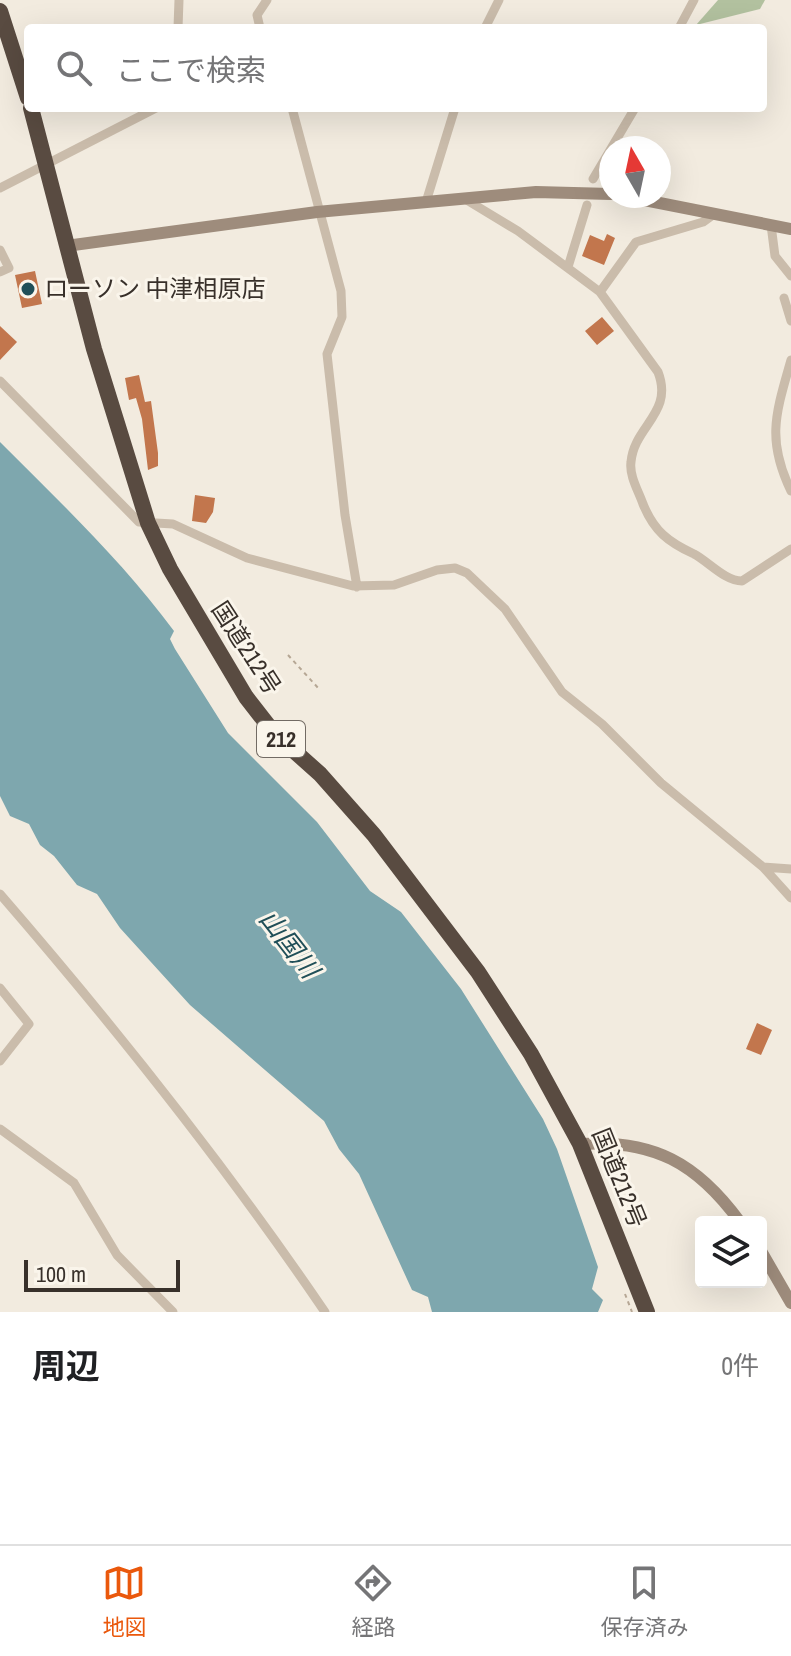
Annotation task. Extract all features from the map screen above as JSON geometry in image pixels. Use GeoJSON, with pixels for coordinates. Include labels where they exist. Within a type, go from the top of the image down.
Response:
{"type":"FeatureCollection","features":[{"type":"Feature","properties":{"kind":"highway"},"geometry":{"type":"LineString","coordinates":[[0,11],[24,86]]}},
{"type":"Feature","properties":{"kind":"highway","name":"国道212号"},"geometry":{"type":"LineString","coordinates":[[32,112],[94,349],[148,523],[184,596],[238,686],[274,733],[320,774],[374,835],[478,972],[531,1054],[580,1144],[647,1312]]}},
{"type":"Feature","properties":{"kind":"street"},"geometry":{"type":"LineString","coordinates":[[178,24],[179,0]]}},
{"type":"Feature","properties":{"kind":"street"},"geometry":{"type":"LineString","coordinates":[[252,0],[259,24]]}},
{"type":"Feature","properties":{"kind":"street"},"geometry":{"type":"LineString","coordinates":[[257,15],[267,0]]}},
{"type":"Feature","properties":{"kind":"street"},"geometry":{"type":"LineString","coordinates":[[487,24],[499,0]]}},
{"type":"Feature","properties":{"kind":"street"},"geometry":{"type":"LineString","coordinates":[[681,24],[694,0]]}},
{"type":"Feature","properties":{"kind":"street"},"geometry":{"type":"LineString","coordinates":[[0,188],[148,112]]}},
{"type":"Feature","properties":{"kind":"street"},"geometry":{"type":"LineString","coordinates":[[293,112],[317,212],[341,291],[342,317],[327,354],[357,587]]}},
{"type":"Feature","properties":{"kind":"street"},"geometry":{"type":"LineString","coordinates":[[426,202],[454,112]]}},
{"type":"Feature","properties":{"kind":"street"},"geometry":{"type":"LineString","coordinates":[[593,179],[633,112]]}},
{"type":"Feature","properties":{"kind":"street"},"geometry":{"type":"LineString","coordinates":[[66,246],[317,212],[536,192],[599,194]]}},
{"type":"Feature","properties":{"kind":"street"},"geometry":{"type":"LineString","coordinates":[[465,199],[568,267],[600,292],[658,372],[663,386],[662,402],[640,436],[630,461],[650,523],[668,543],[700,557],[734,581],[742,581],[791,549]]}},
{"type":"Feature","properties":{"kind":"street"},"geometry":{"type":"LineString","coordinates":[[568,267],[587,205]]}},
{"type":"Feature","properties":{"kind":"street"},"geometry":{"type":"LineString","coordinates":[[671,205],[791,229]]}},
{"type":"Feature","properties":{"kind":"street"},"geometry":{"type":"LineString","coordinates":[[600,292],[636,242],[703,222],[714,214]]}},
{"type":"Feature","properties":{"kind":"street"},"geometry":{"type":"LineString","coordinates":[[771,225],[775,256],[791,276]]}},
{"type":"Feature","properties":{"kind":"street"},"geometry":{"type":"LineString","coordinates":[[0,250],[9,268],[0,272]]}},
{"type":"Feature","properties":{"kind":"street"},"geometry":{"type":"LineString","coordinates":[[784,298],[791,321]]}},
{"type":"Feature","properties":{"kind":"street"},"geometry":{"type":"LineString","coordinates":[[791,360],[775,417],[773,440],[779,465],[791,491]]}},
{"type":"Feature","properties":{"kind":"street"},"geometry":{"type":"LineString","coordinates":[[0,381],[135,519],[173,524],[247,558],[357,587],[394,585],[437,570],[455,568],[467,573],[505,609],[562,692],[602,724],[661,783],[763,867],[791,898]]}},
{"type":"Feature","properties":{"kind":"street"},"geometry":{"type":"LineString","coordinates":[[763,867],[791,869]]}},
{"type":"Feature","properties":{"kind":"street"},"geometry":{"type":"LineString","coordinates":[[0,894],[166,1091],[235,1181],[325,1312]]}},
{"type":"Feature","properties":{"kind":"street"},"geometry":{"type":"LineString","coordinates":[[0,988],[29,1024],[0,1061]]}},
{"type":"Feature","properties":{"kind":"street"},"geometry":{"type":"LineString","coordinates":[[0,1129],[74,1183],[117,1255],[173,1312]]}},
{"type":"Feature","properties":{"kind":"street"},"geometry":{"type":"LineString","coordinates":[[580,1144],[629,1143],[654,1150],[702,1180],[735,1216]]}},
{"type":"Feature","properties":{"kind":"street"},"geometry":{"type":"LineString","coordinates":[[767,1261],[791,1303]]}},
{"type":"Feature","properties":{"kind":"path"},"geometry":{"type":"LineString","coordinates":[[288,655],[320,690]]}},
{"type":"Feature","properties":{"kind":"green space"},"geometry":{"type":"Polygon","coordinates":[[[718,0],[765,0],[760,9],[697,24],[718,0]]]}},
{"type":"Feature","properties":{"kind":"water","name":"山国川"},"geometry":{"type":"Polygon","coordinates":[[[0,442],[91,534],[174,631],[170,639],[175,649],[228,733],[317,822],[370,891],[401,912],[461,989],[543,1119],[557,1149],[598,1267],[592,1289],[603,1300],[598,1312],[432,1312],[428,1297],[412,1290],[359,1174],[339,1149],[324,1121],[190,1005],[120,928],[97,894],[77,885],[54,856],[40,845],[29,824],[10,816],[0,796],[0,442]]]}},
{"type":"Feature","properties":{"kind":"building"},"geometry":{"type":"Polygon","coordinates":[[[607,234],[615,238],[604,265],[582,256],[590,235],[604,241],[607,234]]]}},
{"type":"Feature","properties":{"kind":"building","name":"ローソン 中津相原店"},"geometry":{"type":"Polygon","coordinates":[[[35,271],[42,304],[22,308],[15,275],[35,271]]]}},
{"type":"Feature","properties":{"kind":"building"},"geometry":{"type":"Polygon","coordinates":[[[602,317],[614,331],[597,345],[585,331],[602,317]]]}},
{"type":"Feature","properties":{"kind":"building"},"geometry":{"type":"Polygon","coordinates":[[[0,326],[17,342],[0,360],[0,326]]]}},
{"type":"Feature","properties":{"kind":"building"},"geometry":{"type":"Polygon","coordinates":[[[139,375],[145,402],[151,401],[158,453],[158,466],[148,470],[142,419],[136,398],[129,400],[125,378],[139,375]]]}},
{"type":"Feature","properties":{"kind":"building"},"geometry":{"type":"Polygon","coordinates":[[[195,495],[215,498],[213,512],[206,523],[192,521],[195,495]]]}},
{"type":"Feature","properties":{"kind":"building"},"geometry":{"type":"Polygon","coordinates":[[[757,1023],[772,1030],[761,1055],[746,1049],[757,1023]]]}},
{"type":"Feature","properties":{"kind":"place","name":"ローソン 中津相原店"},"geometry":{"type":"Point","coordinates":[28,289]}}]}
